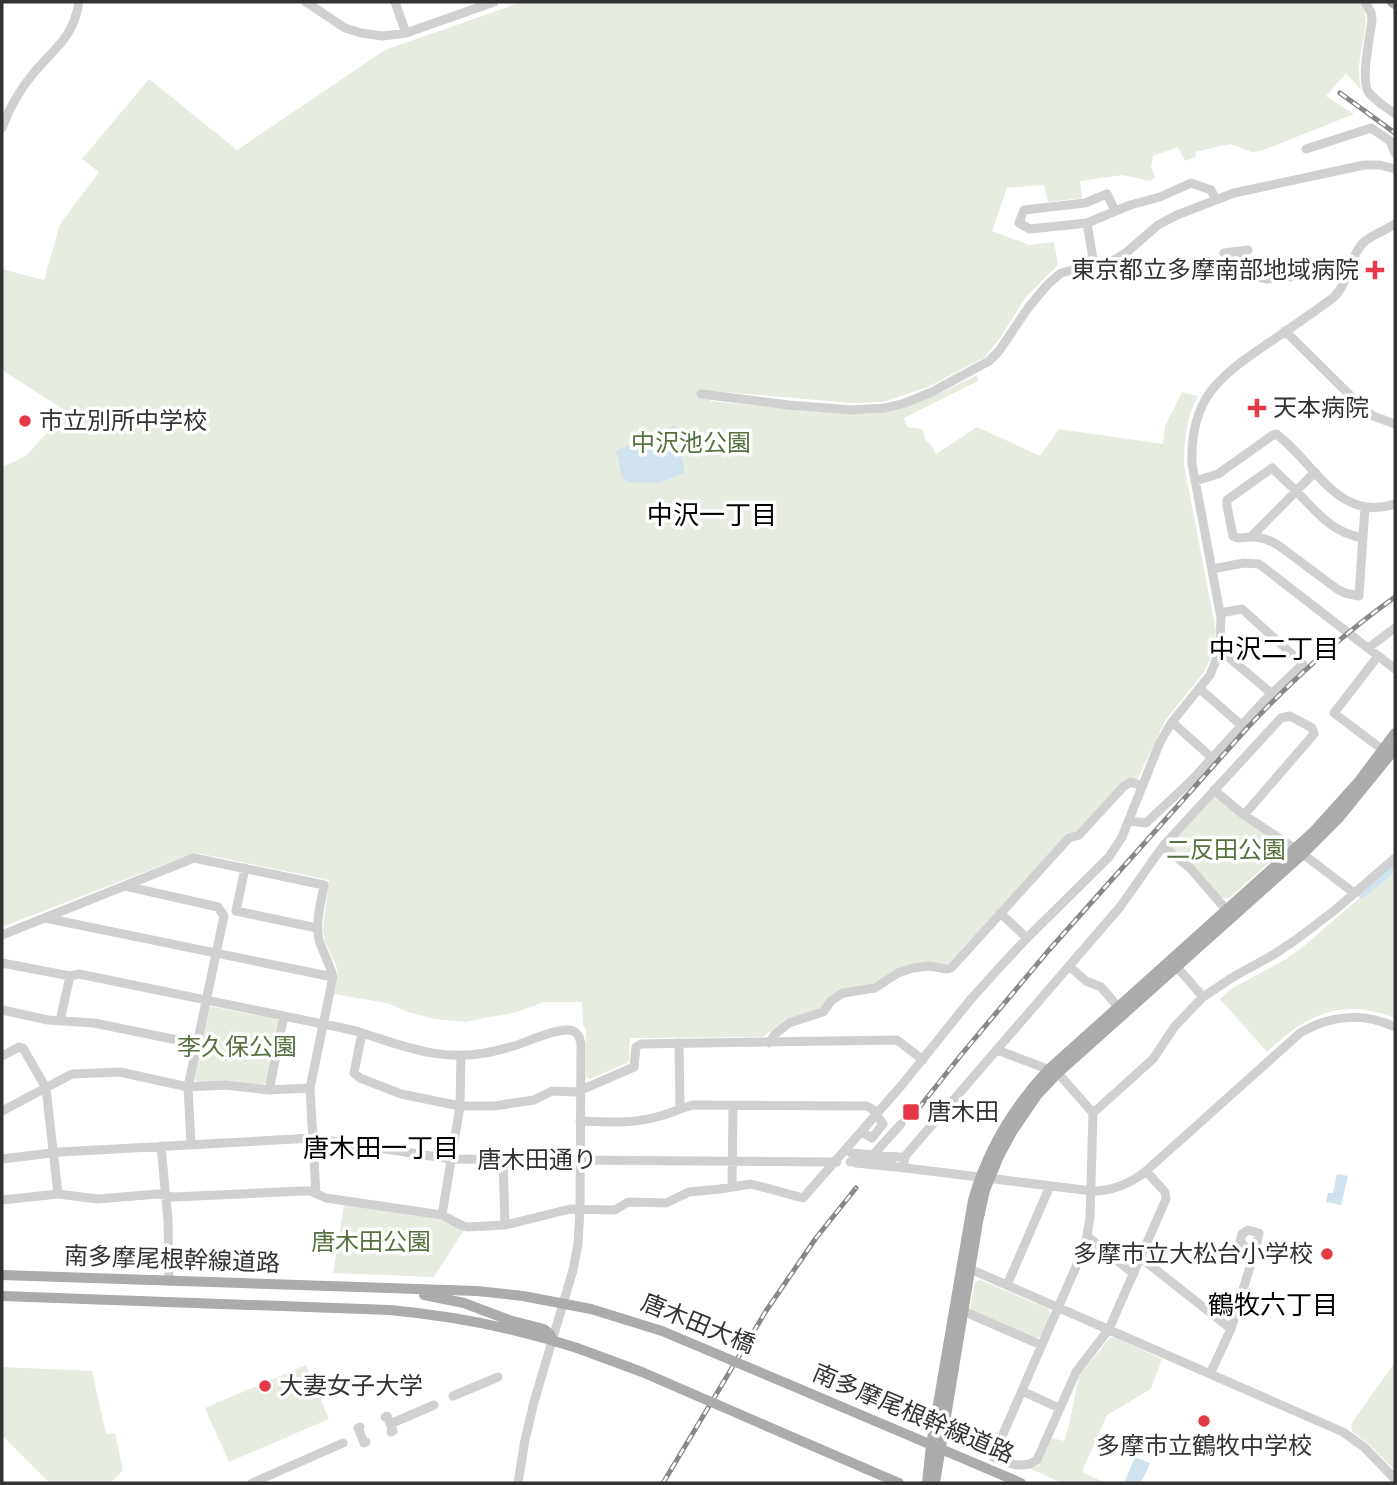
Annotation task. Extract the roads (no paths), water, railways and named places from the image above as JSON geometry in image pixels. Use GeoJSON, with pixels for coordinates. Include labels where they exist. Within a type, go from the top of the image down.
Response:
{"type":"FeatureCollection","features":[{"type":"Feature","properties":{"kind":"main road"},"geometry":{"type":"LineString","coordinates":[[1299,851],[1345,798],[1395,733]]}},
{"type":"Feature","properties":{"kind":"main road"},"geometry":{"type":"LineString","coordinates":[[1053,1071],[1118,1007],[1338,819],[1395,749]]}},
{"type":"Feature","properties":{"kind":"main road"},"geometry":{"type":"LineString","coordinates":[[935,1483],[936,1447],[968,1220],[995,1144],[1031,1088],[1177,967],[1229,914]]}},
{"type":"Feature","properties":{"kind":"main road"},"geometry":{"type":"LineString","coordinates":[[927,1483],[963,1311],[985,1178]]}},
{"type":"Feature","properties":{"kind":"main road","name":"南多摩尾根幹線道路"},"geometry":{"type":"LineString","coordinates":[[2,1275],[504,1294],[591,1309]]}},
{"type":"Feature","properties":{"kind":"main road"},"geometry":{"type":"LineString","coordinates":[[391,1289],[472,1306],[544,1329],[553,1340]]}},
{"type":"Feature","properties":{"kind":"main road","name":"南多摩尾根幹線道路"},"geometry":{"type":"LineString","coordinates":[[2,1296],[390,1310],[482,1323],[553,1340],[642,1372],[899,1483]]}},
{"type":"Feature","properties":{"kind":"main road","name":"唐木田大橋"},"geometry":{"type":"LineString","coordinates":[[591,1309],[662,1331],[788,1384]]}},
{"type":"Feature","properties":{"kind":"main road","name":"南多摩尾根幹線道路"},"geometry":{"type":"LineString","coordinates":[[788,1384],[1021,1483]]}},
{"type":"Feature","properties":{"kind":"street"},"geometry":{"type":"LineString","coordinates":[[2,128],[25,84],[69,32],[79,2]]}},
{"type":"Feature","properties":{"kind":"street"},"geometry":{"type":"LineString","coordinates":[[306,2],[338,25],[352,31],[383,36],[406,33],[494,2]]}},
{"type":"Feature","properties":{"kind":"street"},"geometry":{"type":"LineString","coordinates":[[395,2],[406,33]]}},
{"type":"Feature","properties":{"kind":"street"},"geometry":{"type":"LineString","coordinates":[[1365,2],[1372,21],[1365,84],[1370,93],[1395,114]]}},
{"type":"Feature","properties":{"kind":"street"},"geometry":{"type":"LineString","coordinates":[[1306,149],[1371,128],[1390,141],[1395,153]]}},
{"type":"Feature","properties":{"kind":"street"},"geometry":{"type":"LineString","coordinates":[[701,394],[851,410],[885,408],[905,403],[932,392],[989,361],[1054,278],[1068,271],[1116,259],[1158,225],[1177,215],[1234,193],[1364,164],[1395,169]]}},
{"type":"Feature","properties":{"kind":"street"},"geometry":{"type":"LineString","coordinates":[[1115,211],[1107,194],[1085,204],[1024,210],[1018,223],[1030,229],[1087,223],[1191,183],[1212,190],[1216,200]]}},
{"type":"Feature","properties":{"kind":"street"},"geometry":{"type":"LineString","coordinates":[[1087,223],[1094,265]]}},
{"type":"Feature","properties":{"kind":"street"},"geometry":{"type":"LineString","coordinates":[[877,1114],[971,999],[1027,938],[1109,857],[1122,837],[1160,742],[1172,722],[1210,675],[1219,649],[1220,613],[1192,464],[1194,430],[1204,401],[1232,368],[1333,298],[1339,292],[1361,245],[1395,225]]}},
{"type":"Feature","properties":{"kind":"street"},"geometry":{"type":"LineString","coordinates":[[1224,253],[1245,251],[1244,274],[1267,279],[1349,271]]}},
{"type":"Feature","properties":{"kind":"street"},"geometry":{"type":"LineString","coordinates":[[1285,331],[1364,409],[1373,416],[1395,424]]}},
{"type":"Feature","properties":{"kind":"street"},"geometry":{"type":"LineString","coordinates":[[1195,481],[1218,474],[1276,434],[1339,496],[1365,507],[1379,508],[1395,504]]}},
{"type":"Feature","properties":{"kind":"street"},"geometry":{"type":"LineString","coordinates":[[1362,538],[1335,529],[1272,468],[1227,500],[1233,536],[1238,539],[1251,537],[1279,545],[1337,589],[1359,596],[1365,507]]}},
{"type":"Feature","properties":{"kind":"street"},"geometry":{"type":"LineString","coordinates":[[1251,537],[1315,472]]}},
{"type":"Feature","properties":{"kind":"street"},"geometry":{"type":"LineString","coordinates":[[1212,569],[1244,562],[1259,564],[1395,669]]}},
{"type":"Feature","properties":{"kind":"street"},"geometry":{"type":"LineString","coordinates":[[1129,821],[1146,823],[1192,780],[1271,693],[1303,664],[1242,609],[1220,613]]}},
{"type":"Feature","properties":{"kind":"street"},"geometry":{"type":"LineString","coordinates":[[1368,648],[1395,628]]}},
{"type":"Feature","properties":{"kind":"street"},"geometry":{"type":"LineString","coordinates":[[1219,649],[1271,693]]}},
{"type":"Feature","properties":{"kind":"street"},"geometry":{"type":"LineString","coordinates":[[1378,656],[1334,713],[1383,750]]}},
{"type":"Feature","properties":{"kind":"street"},"geometry":{"type":"LineString","coordinates":[[1200,689],[1241,725]]}},
{"type":"Feature","properties":{"kind":"street"},"geometry":{"type":"LineString","coordinates":[[899,1167],[906,1155],[1120,907],[1163,846],[1281,718],[1290,716],[1312,728],[1314,734],[1244,815]]}},
{"type":"Feature","properties":{"kind":"street"},"geometry":{"type":"LineString","coordinates":[[1172,722],[1212,757]]}},
{"type":"Feature","properties":{"kind":"street"},"geometry":{"type":"LineString","coordinates":[[769,1042],[789,1024],[823,1012],[831,1001],[843,993],[875,988],[898,973],[913,968],[951,968],[1069,838],[1079,835],[1127,783],[1142,786]]}},
{"type":"Feature","properties":{"kind":"street"},"geometry":{"type":"LineString","coordinates":[[1214,790],[1244,815],[1299,851],[1354,893]]}},
{"type":"Feature","properties":{"kind":"street"},"geometry":{"type":"LineString","coordinates":[[1163,846],[1191,869],[1229,914]]}},
{"type":"Feature","properties":{"kind":"street"},"geometry":{"type":"LineString","coordinates":[[1093,1113],[1153,1059],[1175,1026],[1203,997],[1284,948],[1335,910],[1395,858]]}},
{"type":"Feature","properties":{"kind":"street"},"geometry":{"type":"LineString","coordinates":[[2,934],[194,859],[324,885],[317,929],[333,977],[310,1088],[316,1194]]}},
{"type":"Feature","properties":{"kind":"street"},"geometry":{"type":"LineString","coordinates":[[245,868],[236,911],[317,929]]}},
{"type":"Feature","properties":{"kind":"street"},"geometry":{"type":"LineString","coordinates":[[123,885],[219,907],[224,916],[188,1087],[191,1144]]}},
{"type":"Feature","properties":{"kind":"street"},"geometry":{"type":"LineString","coordinates":[[1000,913],[1027,938]]}},
{"type":"Feature","properties":{"kind":"street"},"geometry":{"type":"LineString","coordinates":[[43,917],[333,977]]}},
{"type":"Feature","properties":{"kind":"street"},"geometry":{"type":"LineString","coordinates":[[2,963],[70,976],[79,974],[362,1032],[425,1053],[484,1053],[515,1046],[546,1034],[572,1031],[579,1036],[580,1233],[564,1303],[534,1402],[518,1483]]}},
{"type":"Feature","properties":{"kind":"street"},"geometry":{"type":"LineString","coordinates":[[1069,966],[1086,981],[1101,987],[1118,1007]]}},
{"type":"Feature","properties":{"kind":"street"},"geometry":{"type":"LineString","coordinates":[[1177,967],[1203,997]]}},
{"type":"Feature","properties":{"kind":"street"},"geometry":{"type":"LineString","coordinates":[[60,1021],[70,976]]}},
{"type":"Feature","properties":{"kind":"street"},"geometry":{"type":"LineString","coordinates":[[2,1010],[60,1021],[94,1023],[197,1044]]}},
{"type":"Feature","properties":{"kind":"street"},"geometry":{"type":"LineString","coordinates":[[269,1090],[284,1016]]}},
{"type":"Feature","properties":{"kind":"street","name":"唐木田通り"},"geometry":{"type":"LineString","coordinates":[[2,1159],[53,1153],[313,1138],[451,1159],[732,1161],[847,1158],[1050,1186],[1108,1190],[1135,1180],[1146,1171],[1300,1032],[1323,1021],[1347,1017],[1369,1018],[1395,1027]]}},
{"type":"Feature","properties":{"kind":"street"},"geometry":{"type":"LineString","coordinates":[[362,1032],[354,1073],[360,1078],[401,1094],[460,1106],[494,1106],[534,1100],[552,1091],[581,1090],[634,1067],[636,1048],[641,1044],[897,1040],[923,1060]]}},
{"type":"Feature","properties":{"kind":"street"},"geometry":{"type":"LineString","coordinates":[[679,1043],[680,1108]]}},
{"type":"Feature","properties":{"kind":"street"},"geometry":{"type":"LineString","coordinates":[[2,1056],[19,1047],[23,1048],[46,1088],[58,1194]]}},
{"type":"Feature","properties":{"kind":"street"},"geometry":{"type":"LineString","coordinates":[[997,1050],[1053,1071],[1093,1113],[1092,1191],[1088,1237],[993,1457],[1010,1464],[1032,1464],[1037,1460],[1076,1373],[1109,1329],[1166,1199],[1165,1192],[1146,1171]]}},
{"type":"Feature","properties":{"kind":"street"},"geometry":{"type":"LineString","coordinates":[[442,1215],[460,1106],[461,1055]]}},
{"type":"Feature","properties":{"kind":"street"},"geometry":{"type":"LineString","coordinates":[[2,1111],[72,1074],[120,1072],[188,1087],[225,1085],[269,1090],[310,1088]]}},
{"type":"Feature","properties":{"kind":"street"},"geometry":{"type":"LineString","coordinates":[[2,1200],[58,1194],[99,1199],[158,1194],[165,1196],[303,1191],[326,1198],[442,1215],[468,1227],[505,1225],[570,1209],[615,1210],[628,1202],[666,1203],[689,1192],[751,1184],[800,1198],[847,1158],[862,1132],[872,1138],[883,1124],[877,1114],[867,1106],[692,1105],[659,1116],[627,1122],[580,1121]]}},
{"type":"Feature","properties":{"kind":"street"},"geometry":{"type":"LineString","coordinates":[[732,1187],[733,1105]]}},
{"type":"Feature","properties":{"kind":"street"},"geometry":{"type":"LineString","coordinates":[[874,1155],[901,1124]]}},
{"type":"Feature","properties":{"kind":"street"},"geometry":{"type":"LineString","coordinates":[[161,1146],[169,1281]]}},
{"type":"Feature","properties":{"kind":"street"},"geometry":{"type":"LineString","coordinates":[[847,1158],[874,1155],[900,1157]]}},
{"type":"Feature","properties":{"kind":"street"},"geometry":{"type":"LineString","coordinates":[[503,1160],[505,1225]]}},
{"type":"Feature","properties":{"kind":"street"},"geometry":{"type":"LineString","coordinates":[[1007,1285],[1050,1186]]}},
{"type":"Feature","properties":{"kind":"street"},"geometry":{"type":"LineString","coordinates":[[1088,1237],[1134,1273]]}},
{"type":"Feature","properties":{"kind":"street"},"geometry":{"type":"LineString","coordinates":[[1141,1258],[1231,1329]]}},
{"type":"Feature","properties":{"kind":"street"},"geometry":{"type":"LineString","coordinates":[[1210,1374],[1231,1329],[1252,1261]]}},
{"type":"Feature","properties":{"kind":"street"},"geometry":{"type":"LineString","coordinates":[[970,1269],[1343,1432],[1364,1447],[1395,1479]]}},
{"type":"Feature","properties":{"kind":"street"},"geometry":{"type":"LineString","coordinates":[[963,1311],[1041,1345]]}},
{"type":"Feature","properties":{"kind":"street"},"geometry":{"type":"LineString","coordinates":[[453,1396],[498,1377]]}},
{"type":"Feature","properties":{"kind":"street"},"geometry":{"type":"LineString","coordinates":[[1022,1391],[1059,1408]]}},
{"type":"Feature","properties":{"kind":"street"},"geometry":{"type":"LineString","coordinates":[[389,1424],[434,1405]]}},
{"type":"Feature","properties":{"kind":"street"},"geometry":{"type":"LineString","coordinates":[[251,1483],[363,1435]]}},
{"type":"Feature","properties":{"kind":"water"},"geometry":{"type":"Polygon","coordinates":[[[675,425],[685,473],[658,483],[628,482],[622,476],[616,451],[675,425]]]}},
{"type":"Feature","properties":{"kind":"water"},"geometry":{"type":"Polygon","coordinates":[[[1337,1174],[1348,1176],[1341,1205],[1326,1202],[1328,1193],[1333,1193],[1337,1174]]]}},
{"type":"Feature","properties":{"kind":"water"},"geometry":{"type":"Polygon","coordinates":[[[1135,1457],[1150,1463],[1141,1483],[1124,1483],[1135,1457]]]}},
{"type":"Feature","properties":{"kind":"waterway"},"geometry":{"type":"LineString","coordinates":[[1362,894],[1395,867]]}},
{"type":"Feature","properties":{"kind":"railway"},"geometry":{"type":"LineString","coordinates":[[1340,93],[1395,133]]}},
{"type":"Feature","properties":{"kind":"railway"},"geometry":{"type":"LineString","coordinates":[[918,1109],[1049,950],[1249,726],[1319,658],[1395,597]]}},
{"type":"Feature","properties":{"kind":"railway"},"geometry":{"type":"LineString","coordinates":[[663,1483],[766,1311],[816,1238],[856,1188]]}},
{"type":"Feature","properties":{"kind":"place","name":"東京都立多摩南部地域病院"},"geometry":{"type":"Point","coordinates":[1375,270]}},
{"type":"Feature","properties":{"kind":"place","name":"天本病院"},"geometry":{"type":"Point","coordinates":[1257,408]}},
{"type":"Feature","properties":{"kind":"place","name":"市立別所中学校"},"geometry":{"type":"Point","coordinates":[25,421]}},
{"type":"Feature","properties":{"kind":"place","name":"唐木田"},"geometry":{"type":"Point","coordinates":[911,1112]}},
{"type":"Feature","properties":{"kind":"place","name":"多摩市立大松台小学校"},"geometry":{"type":"Point","coordinates":[1327,1254]}},
{"type":"Feature","properties":{"kind":"place","name":"大妻女子大学"},"geometry":{"type":"Point","coordinates":[265,1386]}},
{"type":"Feature","properties":{"kind":"place","name":"多摩市立鶴牧中学校"},"geometry":{"type":"Point","coordinates":[1204,1421]}},
{"type":"Feature","properties":{"kind":"district","name":"中沢一丁目"},"geometry":{"type":"Point","coordinates":[712,515]}},
{"type":"Feature","properties":{"kind":"district","name":"中沢二丁目"},"geometry":{"type":"Point","coordinates":[1274,649]}},
{"type":"Feature","properties":{"kind":"district","name":"唐木田一丁目"},"geometry":{"type":"Point","coordinates":[381,1148]}},
{"type":"Feature","properties":{"kind":"district","name":"鶴牧六丁目"},"geometry":{"type":"Point","coordinates":[1273,1305]}},
{"type":"Feature","properties":{"kind":"park label","name":"中沢池公園"},"geometry":{"type":"Point","coordinates":[691,443]}},
{"type":"Feature","properties":{"kind":"park label","name":"二反田公園"},"geometry":{"type":"Point","coordinates":[1226,850]}},
{"type":"Feature","properties":{"kind":"park label","name":"李久保公園"},"geometry":{"type":"Point","coordinates":[237,1047]}},
{"type":"Feature","properties":{"kind":"park label","name":"唐木田公園"},"geometry":{"type":"Point","coordinates":[371,1242]}}]}
